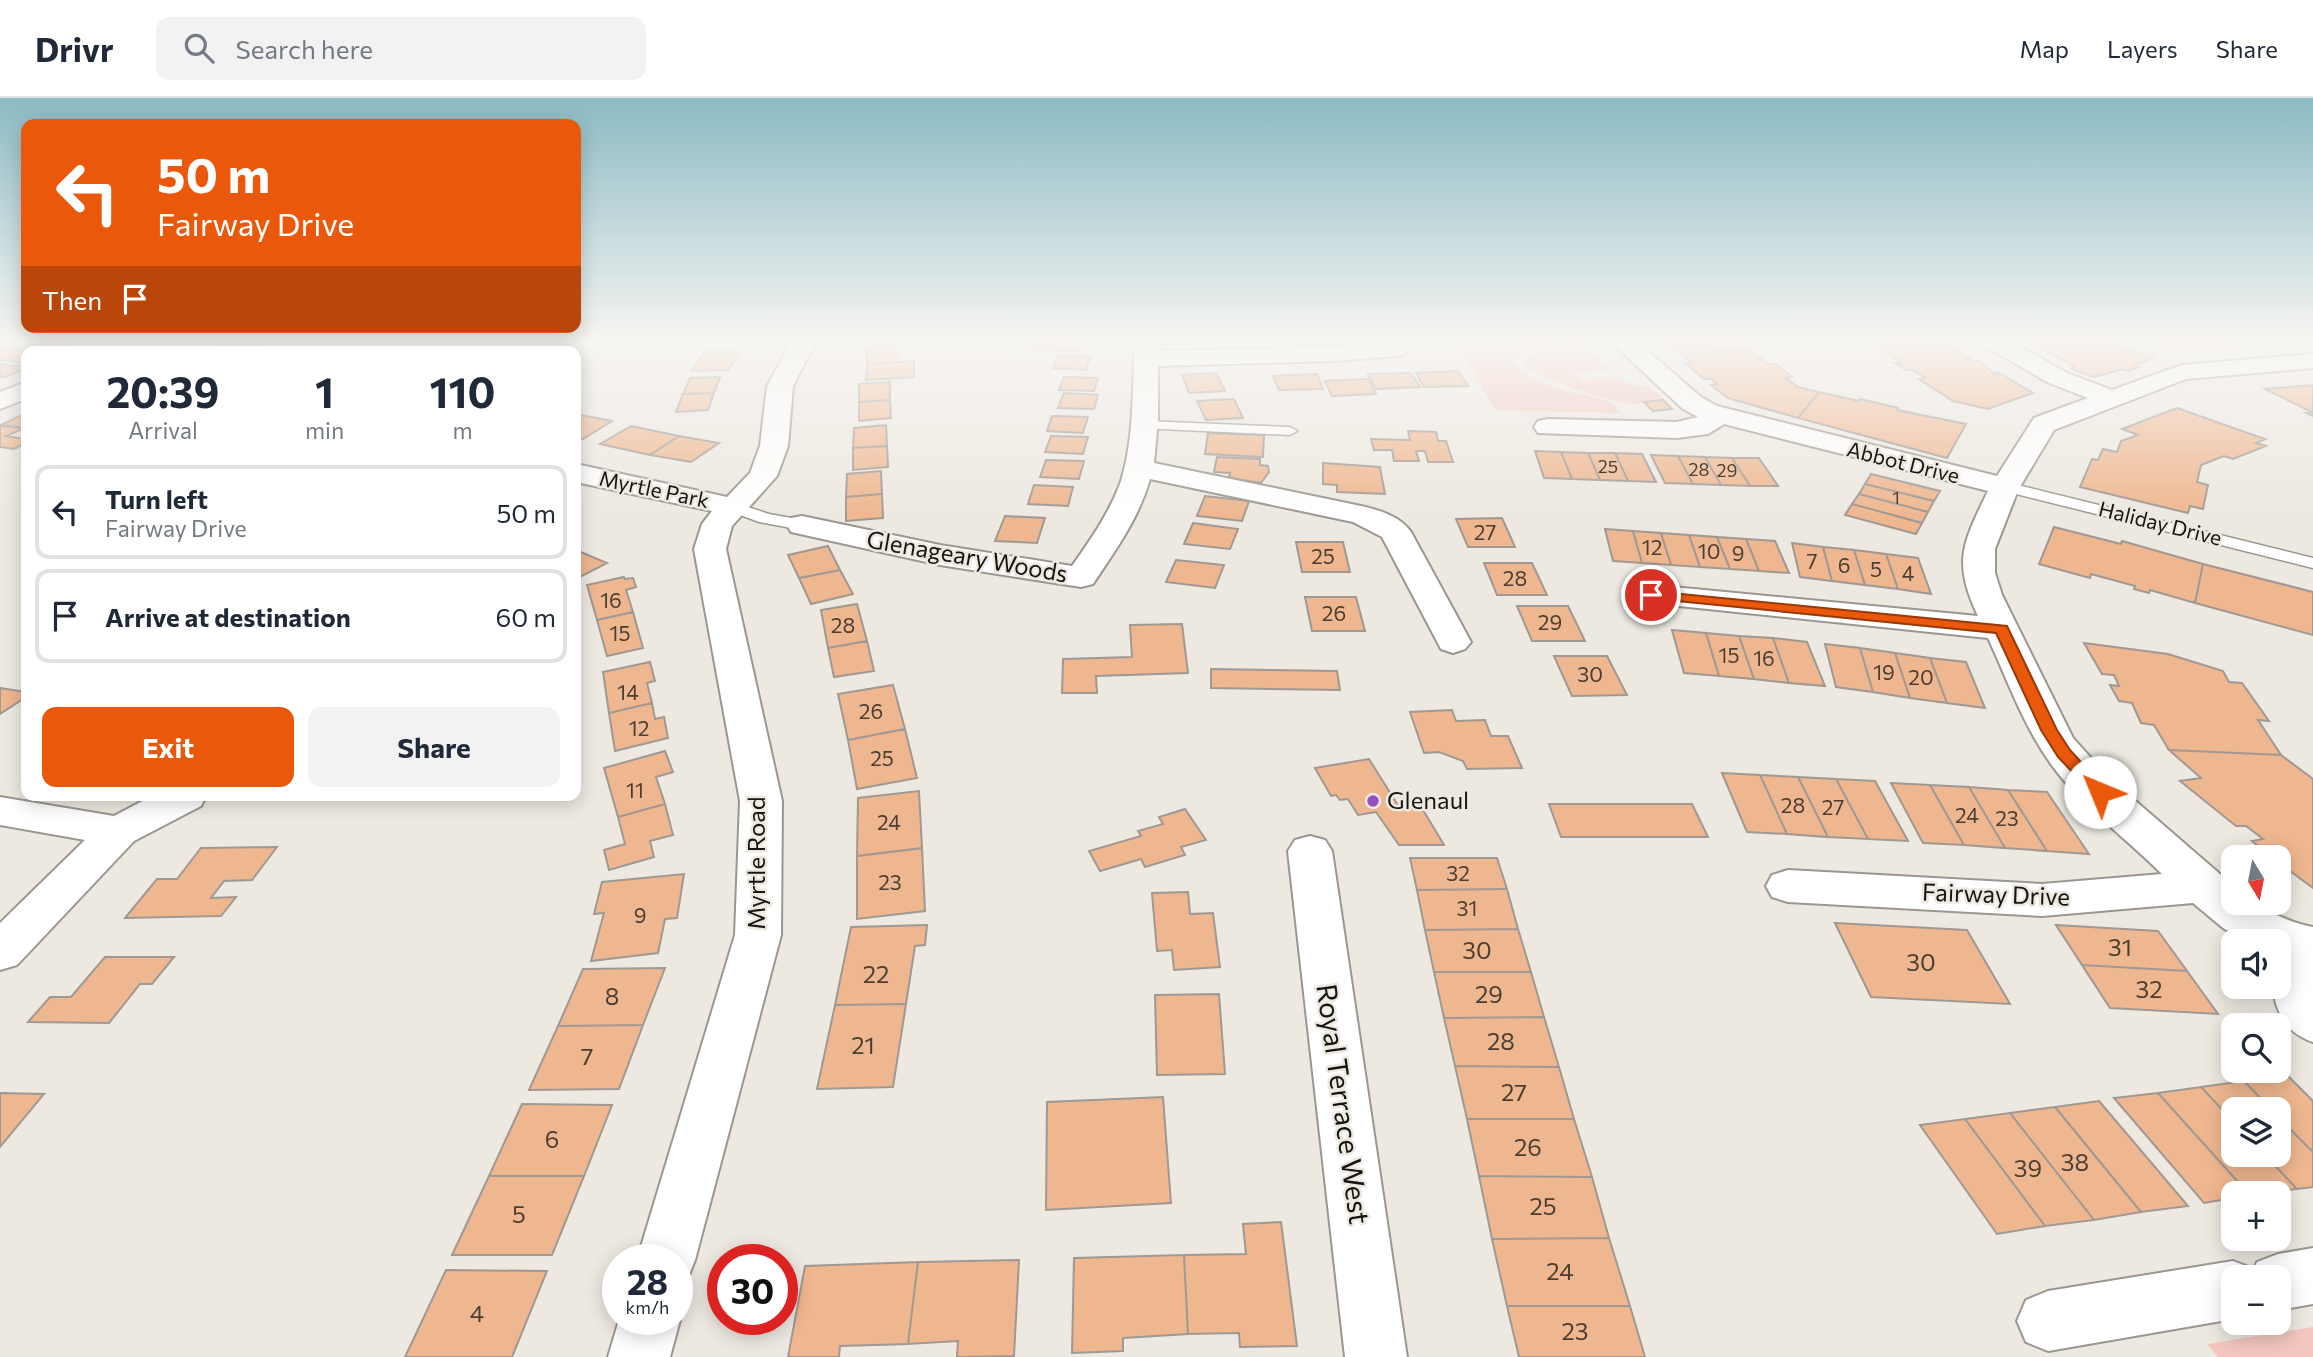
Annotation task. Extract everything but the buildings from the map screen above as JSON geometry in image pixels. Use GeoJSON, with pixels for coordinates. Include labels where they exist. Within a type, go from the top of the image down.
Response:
{"type":"FeatureCollection","features":[{"type":"Feature","properties":{"kind":"street","name":"Myrtle Road"},"geometry":{"type":"LineString","coordinates":[[671,1244],[758,935],[761,801],[710,548],[717,524],[763,476],[774,446],[779,400]]}},
{"type":"Feature","properties":{"kind":"street","name":"Glenageary Woods"},"geometry":{"type":"LineString","coordinates":[[802,525],[864,541],[1081,577],[1124,508],[1139,468],[1145,400]]}},
{"type":"Feature","properties":{"kind":"street","name":"Abbot Drive"},"geometry":{"type":"LineString","coordinates":[[1690,400],[1699,408],[1719,416],[2006,487]]}},
{"type":"Feature","properties":{"kind":"street"},"geometry":{"type":"LineString","coordinates":[[2105,400],[2043,424],[2035,432],[1979,544],[1976,556],[1979,579],[2049,730],[2064,754],[2100,792],[2205,886],[2240,916],[2266,929]]}},
{"type":"Feature","properties":{"kind":"street"},"geometry":{"type":"LineString","coordinates":[[1548,427],[1677,430],[1698,428],[1719,416]]}},
{"type":"Feature","properties":{"kind":"street"},"geometry":{"type":"LineString","coordinates":[[1139,468],[1361,515],[1380,522],[1395,532],[1453,642]]}},
{"type":"Feature","properties":{"kind":"street","name":"Myrtle Park"},"geometry":{"type":"LineString","coordinates":[[581,474],[733,507]]}},
{"type":"Feature","properties":{"kind":"street"},"geometry":{"type":"LineString","coordinates":[[1651,595],[2002,629]]}},
{"type":"Feature","properties":{"kind":"street"},"geometry":{"type":"LineString","coordinates":[[0,952],[119,831],[176,801]]}},
{"type":"Feature","properties":{"kind":"street"},"geometry":{"type":"LineString","coordinates":[[0,811],[119,831]]}},
{"type":"Feature","properties":{"kind":"street","name":"Royal Terrace West"},"geometry":{"type":"LineString","coordinates":[[1310,851],[1376,1357]]}},
{"type":"Feature","properties":{"kind":"street","name":"Fairway Drive"},"geometry":{"type":"LineString","coordinates":[[1788,886],[2042,900],[2205,886]]}},
{"type":"Feature","properties":{"kind":"street"},"geometry":{"type":"LineString","coordinates":[[2291,964],[2299,1003],[2313,1022]]}},
{"type":"Feature","properties":{"kind":"street"},"geometry":{"type":"LineString","coordinates":[[2291,1280],[2313,1276]]}},
{"type":"Feature","properties":{"kind":"street"},"geometry":{"type":"LineString","coordinates":[[2048,1321],[2221,1292]]}},
{"type":"Feature","properties":{"kind":"street"},"geometry":{"type":"LineString","coordinates":[[639,1357],[645,1335]]}},
{"type":"Feature","properties":{"kind":"lane"},"geometry":{"type":"LineString","coordinates":[[1144,425],[1290,431]]}},
{"type":"Feature","properties":{"kind":"lane","name":"Haliday Drive"},"geometry":{"type":"LineString","coordinates":[[2006,487],[2313,563]]}},
{"type":"Feature","properties":{"kind":"lane","name":"Glenageary Woods"},"geometry":{"type":"LineString","coordinates":[[733,507],[765,518],[802,525]]}},
{"type":"Feature","properties":{"kind":"shaded area"},"geometry":{"type":"Polygon","coordinates":[[[1489,400],[1603,400],[1613,403],[1621,413],[1495,410],[1489,400]]]}},
{"type":"Feature","properties":{"kind":"shaded area"},"geometry":{"type":"Polygon","coordinates":[[[1612,400],[1665,400],[1632,404],[1612,400]]]}},
{"type":"Feature","properties":{"kind":"shaded area"},"geometry":{"type":"Polygon","coordinates":[[[2313,1327],[2313,1357],[2218,1357],[2207,1344],[2263,1335],[2291,1335],[2291,1331],[2313,1327]]]}},
{"type":"Feature","properties":{"kind":"place","name":"Glenaul"},"geometry":{"type":"Point","coordinates":[1373,801]}},
{"type":"Feature","properties":{"kind":"route"},"geometry":{"type":"LineString","coordinates":[[1651,595],[1797,607],[2002,629],[2049,730],[2064,754],[2100,792]]}}]}
